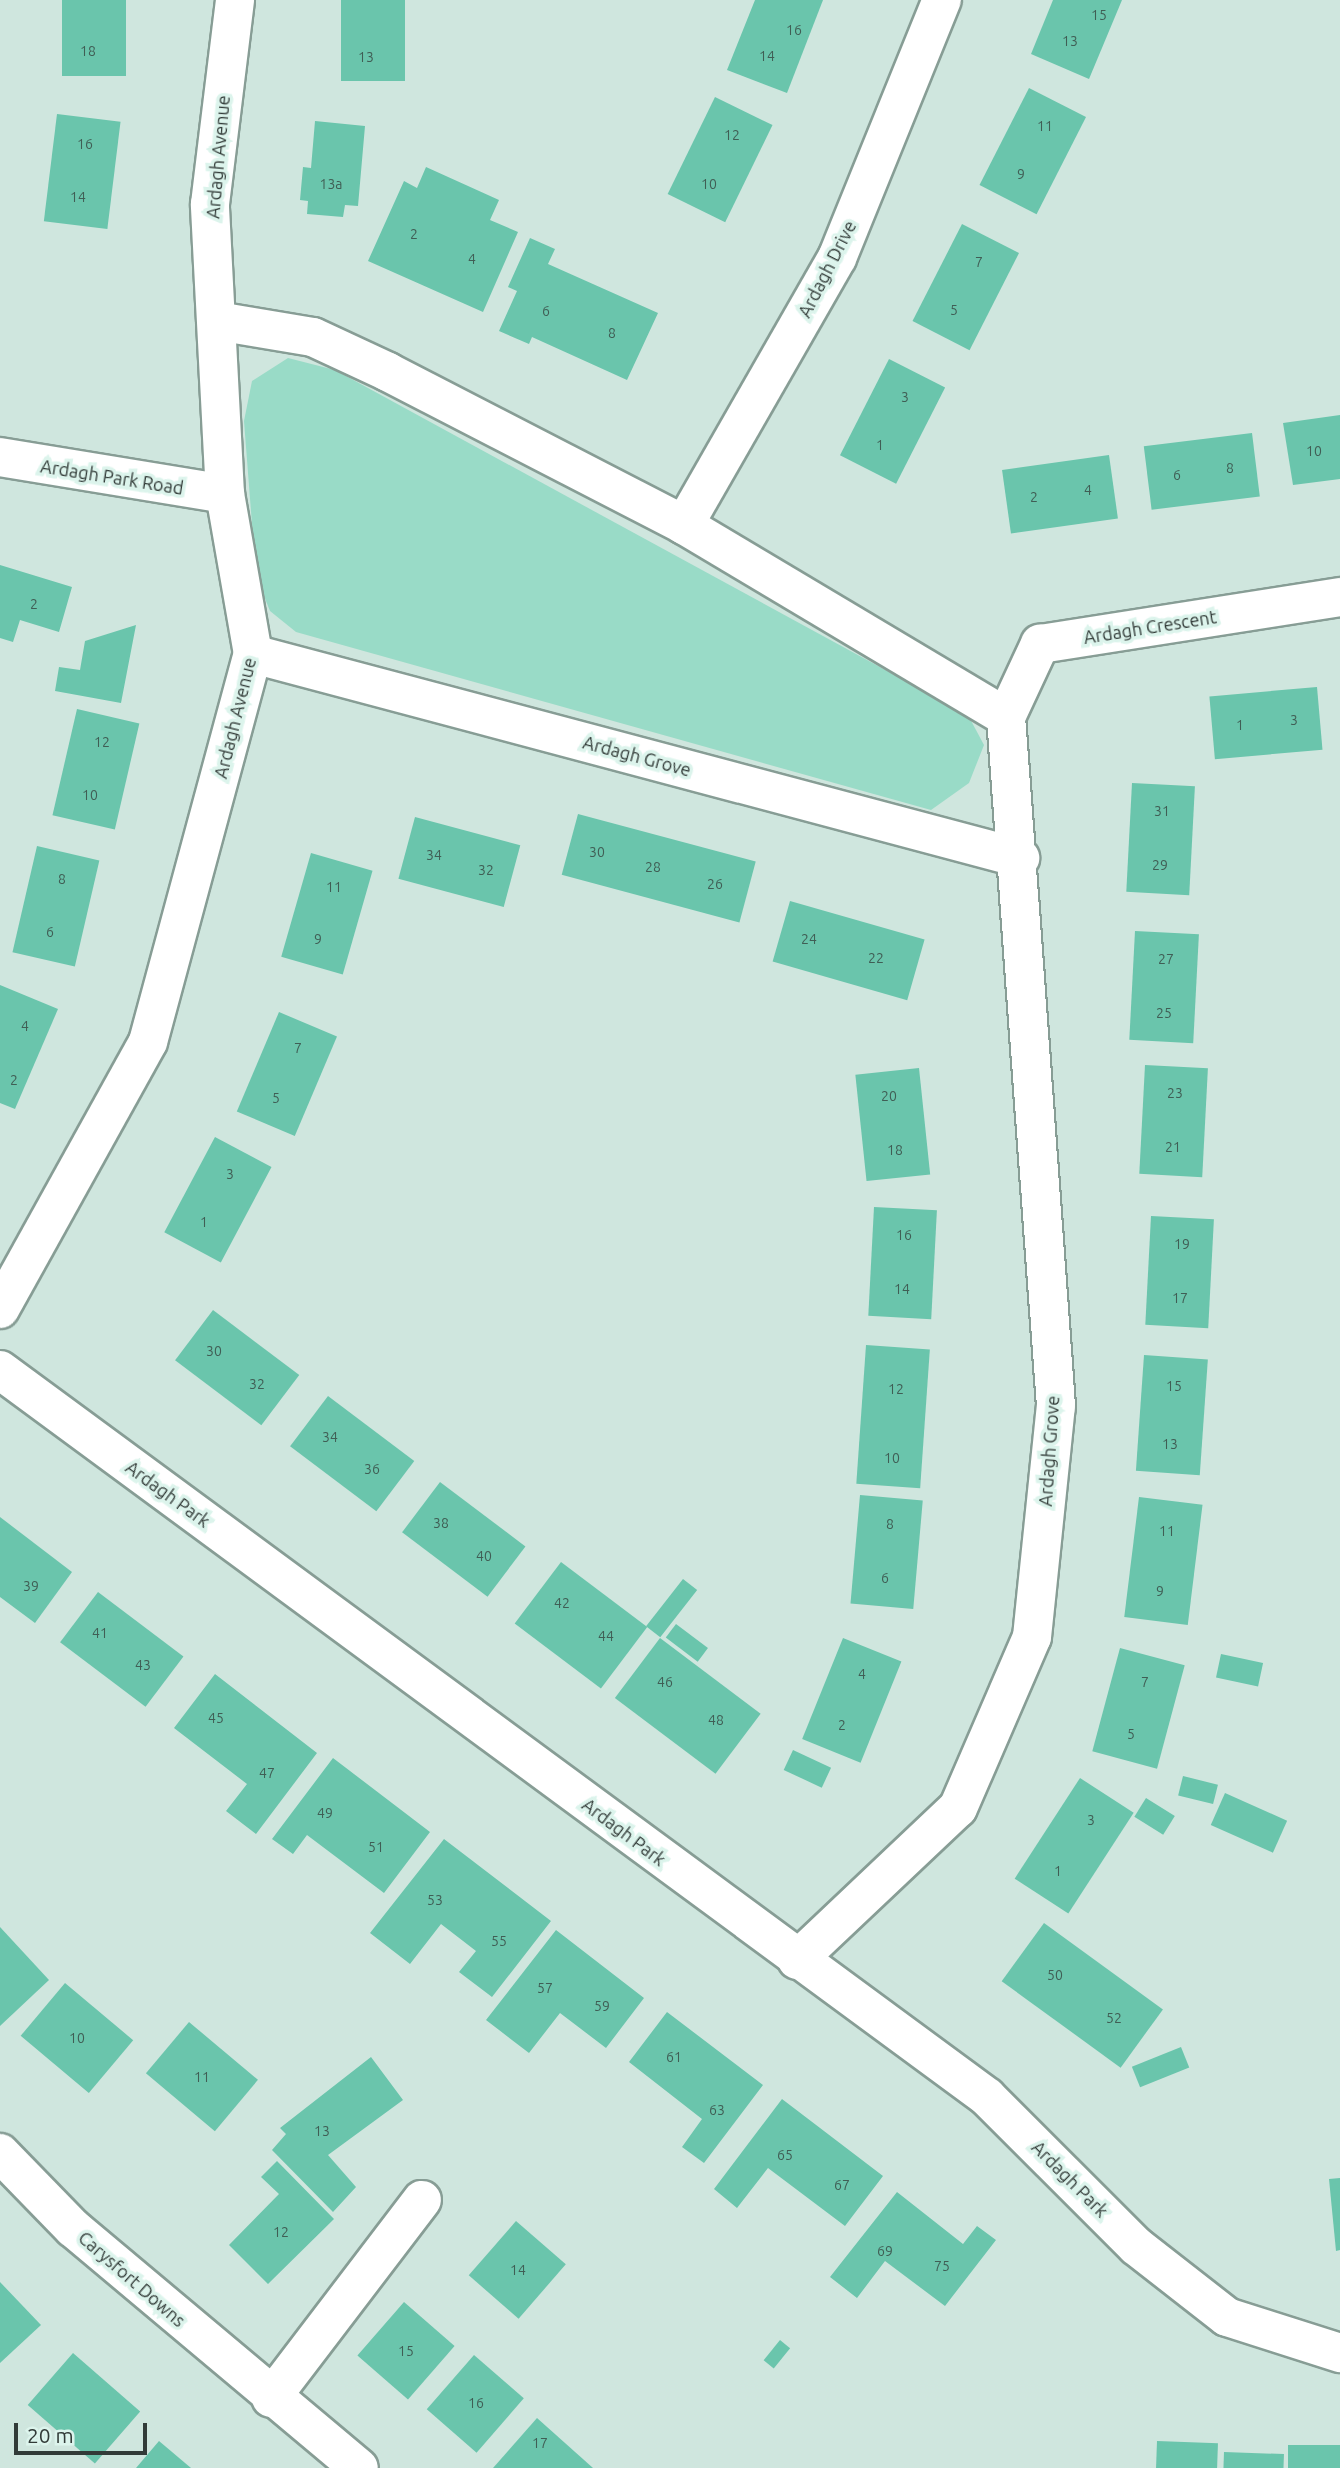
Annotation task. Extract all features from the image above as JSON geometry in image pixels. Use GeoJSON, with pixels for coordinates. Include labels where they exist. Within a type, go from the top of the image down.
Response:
{"type":"FeatureCollection","features":[{"type":"Feature","properties":{"kind":"street","name":"Ardagh Avenue"},"geometry":{"type":"LineString","coordinates":[[0,1309],[148,1042],[253,654],[225,494],[210,204],[235,0]]}},
{"type":"Feature","properties":{"kind":"street","name":"Ardagh Drive"},"geometry":{"type":"LineString","coordinates":[[684,525],[837,258],[942,0]]}},
{"type":"Feature","properties":{"kind":"street"},"geometry":{"type":"LineString","coordinates":[[217,321],[313,337],[684,525],[1006,717]]}},
{"type":"Feature","properties":{"kind":"street","name":"Ardagh Park Road"},"geometry":{"type":"LineString","coordinates":[[0,457],[225,494]]}},
{"type":"Feature","properties":{"kind":"street","name":"Ardagh Crescent"},"geometry":{"type":"LineString","coordinates":[[1006,717],[1040,644],[1340,597]]}},
{"type":"Feature","properties":{"kind":"street","name":"Ardagh Grove"},"geometry":{"type":"LineString","coordinates":[[253,654],[1020,858]]}},
{"type":"Feature","properties":{"kind":"street","name":"Ardagh Grove"},"geometry":{"type":"LineString","coordinates":[[797,1961],[958,1808],[1032,1637],[1056,1406],[1020,858],[1006,717]]}},
{"type":"Feature","properties":{"kind":"street","name":"Ardagh Park"},"geometry":{"type":"LineString","coordinates":[[0,1370],[797,1961],[987,2097],[1136,2246],[1227,2317],[1340,2353]]}},
{"type":"Feature","properties":{"kind":"street","name":"Carysfort Downs"},"geometry":{"type":"LineString","coordinates":[[0,2153],[73,2228],[271,2398],[359,2468]]}},
{"type":"Feature","properties":{"kind":"street"},"geometry":{"type":"LineString","coordinates":[[271,2398],[422,2200]]}},
{"type":"Feature","properties":{"kind":"green space"},"geometry":{"type":"Polygon","coordinates":[[[288,358],[335,370],[968,715],[984,745],[969,783],[931,810],[296,632],[270,611],[256,576],[244,421],[252,381],[288,358]]]}},
{"type":"Feature","properties":{"kind":"building"},"geometry":{"type":"Polygon","coordinates":[[[62,0],[126,0],[126,76],[62,76],[62,0]]]}},
{"type":"Feature","properties":{"kind":"building"},"geometry":{"type":"Polygon","coordinates":[[[341,0],[405,0],[405,81],[341,81],[341,0]]]}},
{"type":"Feature","properties":{"kind":"building"},"geometry":{"type":"Polygon","coordinates":[[[755,0],[823,0],[787,93],[727,70],[755,0]]]}},
{"type":"Feature","properties":{"kind":"building"},"geometry":{"type":"Polygon","coordinates":[[[1053,0],[1122,0],[1089,79],[1031,54],[1053,0]]]}},
{"type":"Feature","properties":{"kind":"building"},"geometry":{"type":"Polygon","coordinates":[[[1029,88],[1086,117],[1037,214],[980,185],[1029,88]]]}},
{"type":"Feature","properties":{"kind":"building"},"geometry":{"type":"Polygon","coordinates":[[[715,97],[773,125],[725,222],[668,194],[715,97]]]}},
{"type":"Feature","properties":{"kind":"building"},"geometry":{"type":"Polygon","coordinates":[[[57,114],[121,122],[107,229],[44,221],[57,114]]]}},
{"type":"Feature","properties":{"kind":"building"},"geometry":{"type":"Polygon","coordinates":[[[315,121],[365,126],[358,206],[345,205],[343,217],[307,214],[308,201],[300,200],[303,167],[311,168],[315,121]]]}},
{"type":"Feature","properties":{"kind":"building"},"geometry":{"type":"Polygon","coordinates":[[[426,167],[499,200],[490,220],[518,232],[483,312],[368,261],[404,181],[417,188],[426,167]]]}},
{"type":"Feature","properties":{"kind":"building"},"geometry":{"type":"Polygon","coordinates":[[[962,224],[1019,253],[970,350],[913,321],[962,224]]]}},
{"type":"Feature","properties":{"kind":"building"},"geometry":{"type":"Polygon","coordinates":[[[530,238],[555,249],[548,264],[658,313],[627,380],[532,337],[529,344],[499,331],[517,291],[508,287],[530,238]]]}},
{"type":"Feature","properties":{"kind":"building"},"geometry":{"type":"Polygon","coordinates":[[[889,359],[945,388],[896,484],[840,455],[889,359]]]}},
{"type":"Feature","properties":{"kind":"building"},"geometry":{"type":"Polygon","coordinates":[[[1340,415],[1340,479],[1293,485],[1283,423],[1340,415]]]}},
{"type":"Feature","properties":{"kind":"building"},"geometry":{"type":"Polygon","coordinates":[[[1252,433],[1260,497],[1152,510],[1144,446],[1252,433]]]}},
{"type":"Feature","properties":{"kind":"building"},"geometry":{"type":"Polygon","coordinates":[[[1109,455],[1118,518],[1011,533],[1002,470],[1109,455]]]}},
{"type":"Feature","properties":{"kind":"building"},"geometry":{"type":"Polygon","coordinates":[[[0,565],[72,587],[59,632],[20,620],[13,642],[0,638],[0,565]]]}},
{"type":"Feature","properties":{"kind":"building"},"geometry":{"type":"Polygon","coordinates":[[[136,625],[121,703],[55,691],[59,667],[80,670],[85,641],[136,625]]]}},
{"type":"Feature","properties":{"kind":"building"},"geometry":{"type":"Polygon","coordinates":[[[1317,687],[1322,750],[1215,759],[1209,696],[1317,687]]]}},
{"type":"Feature","properties":{"kind":"building"},"geometry":{"type":"Polygon","coordinates":[[[77,709],[139,723],[115,830],[52,815],[77,709]]]}},
{"type":"Feature","properties":{"kind":"building"},"geometry":{"type":"Polygon","coordinates":[[[1132,783],[1195,786],[1189,895],[1126,892],[1132,783]]]}},
{"type":"Feature","properties":{"kind":"building"},"geometry":{"type":"Polygon","coordinates":[[[578,814],[756,862],[739,922],[562,875],[578,814]]]}},
{"type":"Feature","properties":{"kind":"building"},"geometry":{"type":"Polygon","coordinates":[[[415,817],[520,845],[504,907],[398,879],[415,817]]]}},
{"type":"Feature","properties":{"kind":"building"},"geometry":{"type":"Polygon","coordinates":[[[37,846],[99,860],[75,967],[12,952],[37,846]]]}},
{"type":"Feature","properties":{"kind":"building"},"geometry":{"type":"Polygon","coordinates":[[[311,853],[373,871],[343,974],[281,957],[311,853]]]}},
{"type":"Feature","properties":{"kind":"building"},"geometry":{"type":"Polygon","coordinates":[[[790,901],[925,940],[907,1000],[773,962],[790,901]]]}},
{"type":"Feature","properties":{"kind":"building"},"geometry":{"type":"Polygon","coordinates":[[[1135,931],[1199,934],[1193,1043],[1129,1040],[1135,931]]]}},
{"type":"Feature","properties":{"kind":"building"},"geometry":{"type":"Polygon","coordinates":[[[0,985],[58,1009],[15,1109],[0,1103],[0,985]]]}},
{"type":"Feature","properties":{"kind":"building"},"geometry":{"type":"Polygon","coordinates":[[[279,1012],[337,1037],[295,1136],[237,1111],[279,1012]]]}},
{"type":"Feature","properties":{"kind":"building"},"geometry":{"type":"Polygon","coordinates":[[[1145,1065],[1208,1068],[1202,1177],[1139,1174],[1145,1065]]]}},
{"type":"Feature","properties":{"kind":"building"},"geometry":{"type":"Polygon","coordinates":[[[919,1068],[930,1174],[867,1181],[855,1075],[919,1068]]]}},
{"type":"Feature","properties":{"kind":"building"},"geometry":{"type":"Polygon","coordinates":[[[215,1137],[272,1167],[221,1262],[164,1232],[215,1137]]]}},
{"type":"Feature","properties":{"kind":"building"},"geometry":{"type":"Polygon","coordinates":[[[874,1207],[937,1210],[931,1319],[868,1316],[874,1207]]]}},
{"type":"Feature","properties":{"kind":"building"},"geometry":{"type":"Polygon","coordinates":[[[1151,1216],[1214,1219],[1208,1328],[1145,1325],[1151,1216]]]}},
{"type":"Feature","properties":{"kind":"building"},"geometry":{"type":"Polygon","coordinates":[[[213,1310],[299,1375],[261,1425],[175,1360],[213,1310]]]}},
{"type":"Feature","properties":{"kind":"building"},"geometry":{"type":"Polygon","coordinates":[[[866,1345],[930,1349],[920,1488],[856,1484],[866,1345]]]}},
{"type":"Feature","properties":{"kind":"building"},"geometry":{"type":"Polygon","coordinates":[[[1144,1355],[1208,1359],[1200,1475],[1136,1471],[1144,1355]]]}},
{"type":"Feature","properties":{"kind":"building"},"geometry":{"type":"Polygon","coordinates":[[[328,1396],[414,1461],[376,1511],[290,1446],[328,1396]]]}},
{"type":"Feature","properties":{"kind":"building"},"geometry":{"type":"Polygon","coordinates":[[[440,1482],[525,1546],[488,1597],[402,1532],[440,1482]]]}},
{"type":"Feature","properties":{"kind":"building"},"geometry":{"type":"Polygon","coordinates":[[[860,1495],[923,1500],[913,1609],[851,1604],[860,1495]]]}},
{"type":"Feature","properties":{"kind":"building"},"geometry":{"type":"Polygon","coordinates":[[[1139,1497],[1203,1505],[1188,1625],[1124,1617],[1139,1497]]]}},
{"type":"Feature","properties":{"kind":"building"},"geometry":{"type":"Polygon","coordinates":[[[0,1517],[72,1572],[35,1623],[0,1597],[0,1517]]]}},
{"type":"Feature","properties":{"kind":"building"},"geometry":{"type":"Polygon","coordinates":[[[561,1562],[647,1627],[601,1688],[515,1623],[561,1562]]]}},
{"type":"Feature","properties":{"kind":"building"},"geometry":{"type":"Polygon","coordinates":[[[683,1579],[697,1590],[660,1637],[646,1626],[683,1579]]]}},
{"type":"Feature","properties":{"kind":"building"},"geometry":{"type":"Polygon","coordinates":[[[98,1592],[183,1656],[146,1707],[60,1642],[98,1592]]]}},
{"type":"Feature","properties":{"kind":"building"},"geometry":{"type":"Polygon","coordinates":[[[676,1624],[708,1648],[698,1662],[666,1638],[676,1624]]]}},
{"type":"Feature","properties":{"kind":"building"},"geometry":{"type":"Polygon","coordinates":[[[660,1638],[761,1714],[715,1774],[615,1698],[660,1638]]]}},
{"type":"Feature","properties":{"kind":"building"},"geometry":{"type":"Polygon","coordinates":[[[843,1638],[901,1662],[861,1763],[802,1739],[843,1638]]]}},
{"type":"Feature","properties":{"kind":"building"},"geometry":{"type":"Polygon","coordinates":[[[1120,1648],[1185,1665],[1157,1769],[1092,1751],[1120,1648]]]}},
{"type":"Feature","properties":{"kind":"building"},"geometry":{"type":"Polygon","coordinates":[[[1221,1654],[1263,1663],[1258,1686],[1216,1677],[1221,1654]]]}},
{"type":"Feature","properties":{"kind":"building"},"geometry":{"type":"Polygon","coordinates":[[[215,1674],[317,1753],[256,1834],[226,1811],[247,1784],[174,1728],[215,1674]]]}},
{"type":"Feature","properties":{"kind":"building"},"geometry":{"type":"Polygon","coordinates":[[[793,1750],[831,1768],[822,1788],[784,1770],[793,1750]]]}},
{"type":"Feature","properties":{"kind":"building"},"geometry":{"type":"Polygon","coordinates":[[[333,1758],[430,1832],[384,1893],[307,1835],[293,1854],[272,1839],[333,1758]]]}},
{"type":"Feature","properties":{"kind":"building"},"geometry":{"type":"Polygon","coordinates":[[[1183,1776],[1218,1785],[1213,1804],[1178,1795],[1183,1776]]]}},
{"type":"Feature","properties":{"kind":"building"},"geometry":{"type":"Polygon","coordinates":[[[1080,1778],[1134,1813],[1068,1913],[1015,1879],[1080,1778]]]}},
{"type":"Feature","properties":{"kind":"building"},"geometry":{"type":"Polygon","coordinates":[[[1225,1793],[1287,1821],[1273,1853],[1211,1825],[1225,1793]]]}},
{"type":"Feature","properties":{"kind":"building"},"geometry":{"type":"Polygon","coordinates":[[[1146,1798],[1175,1816],[1163,1835],[1134,1817],[1146,1798]]]}},
{"type":"Feature","properties":{"kind":"building"},"geometry":{"type":"Polygon","coordinates":[[[444,1839],[551,1921],[492,1997],[459,1972],[476,1951],[441,1924],[410,1964],[370,1933],[444,1839]]]}},
{"type":"Feature","properties":{"kind":"building"},"geometry":{"type":"Polygon","coordinates":[[[1044,1923],[1163,2009],[1121,2068],[1002,1981],[1044,1923]]]}},
{"type":"Feature","properties":{"kind":"building"},"geometry":{"type":"Polygon","coordinates":[[[0,1927],[49,1980],[0,2026],[0,1927]]]}},
{"type":"Feature","properties":{"kind":"building"},"geometry":{"type":"Polygon","coordinates":[[[556,1930],[644,1998],[606,2048],[560,2013],[529,2053],[486,2020],[556,1930]]]}},
{"type":"Feature","properties":{"kind":"building"},"geometry":{"type":"Polygon","coordinates":[[[65,1983],[133,2040],[89,2093],[21,2036],[65,1983]]]}},
{"type":"Feature","properties":{"kind":"building"},"geometry":{"type":"Polygon","coordinates":[[[667,2012],[763,2085],[704,2163],[682,2147],[702,2119],[629,2062],[667,2012]]]}},
{"type":"Feature","properties":{"kind":"building"},"geometry":{"type":"Polygon","coordinates":[[[189,2022],[258,2080],[215,2131],[146,2073],[189,2022]]]}},
{"type":"Feature","properties":{"kind":"building"},"geometry":{"type":"Polygon","coordinates":[[[1181,2047],[1189,2067],[1140,2087],[1132,2067],[1181,2047]]]}},
{"type":"Feature","properties":{"kind":"building"},"geometry":{"type":"Polygon","coordinates":[[[371,2057],[403,2100],[328,2155],[356,2187],[333,2212],[272,2150],[286,2134],[280,2128],[371,2057]]]}},
{"type":"Feature","properties":{"kind":"building"},"geometry":{"type":"Polygon","coordinates":[[[782,2099],[883,2176],[845,2226],[768,2168],[737,2208],[714,2189],[782,2099]]]}},
{"type":"Feature","properties":{"kind":"building"},"geometry":{"type":"Polygon","coordinates":[[[277,2161],[334,2219],[268,2284],[229,2245],[279,2194],[261,2177],[277,2161]]]}},
{"type":"Feature","properties":{"kind":"building"},"geometry":{"type":"Polygon","coordinates":[[[1340,2178],[1340,2250],[1336,2251],[1329,2179],[1340,2178]]]}},
{"type":"Feature","properties":{"kind":"building"},"geometry":{"type":"Polygon","coordinates":[[[897,2192],[963,2244],[977,2226],[996,2240],[945,2306],[885,2261],[857,2298],[830,2277],[897,2192]]]}},
{"type":"Feature","properties":{"kind":"building"},"geometry":{"type":"Polygon","coordinates":[[[516,2221],[566,2264],[519,2319],[469,2275],[516,2221]]]}},
{"type":"Feature","properties":{"kind":"building"},"geometry":{"type":"Polygon","coordinates":[[[0,2282],[41,2325],[0,2363],[0,2282]]]}},
{"type":"Feature","properties":{"kind":"building"},"geometry":{"type":"Polygon","coordinates":[[[404,2302],[455,2346],[408,2400],[357,2356],[404,2302]]]}},
{"type":"Feature","properties":{"kind":"building"},"geometry":{"type":"Polygon","coordinates":[[[780,2340],[790,2348],[774,2368],[764,2360],[780,2340]]]}},
{"type":"Feature","properties":{"kind":"building"},"geometry":{"type":"Polygon","coordinates":[[[73,2353],[140,2411],[95,2463],[28,2405],[73,2353]]]}},
{"type":"Feature","properties":{"kind":"building"},"geometry":{"type":"Polygon","coordinates":[[[474,2355],[524,2398],[477,2453],[427,2409],[474,2355]]]}},
{"type":"Feature","properties":{"kind":"building"},"geometry":{"type":"Polygon","coordinates":[[[537,2418],[593,2468],[493,2468],[537,2418]]]}},
{"type":"Feature","properties":{"kind":"building"},"geometry":{"type":"Polygon","coordinates":[[[159,2441],[191,2468],[136,2468],[159,2441]]]}},
{"type":"Feature","properties":{"kind":"building"},"geometry":{"type":"Polygon","coordinates":[[[1157,2441],[1218,2443],[1217,2468],[1156,2468],[1157,2441]]]}},
{"type":"Feature","properties":{"kind":"building"},"geometry":{"type":"Polygon","coordinates":[[[1288,2445],[1340,2445],[1340,2468],[1288,2468],[1288,2445]]]}},
{"type":"Feature","properties":{"kind":"building"},"geometry":{"type":"Polygon","coordinates":[[[1224,2452],[1284,2454],[1283,2468],[1223,2468],[1224,2452]]]}}]}
